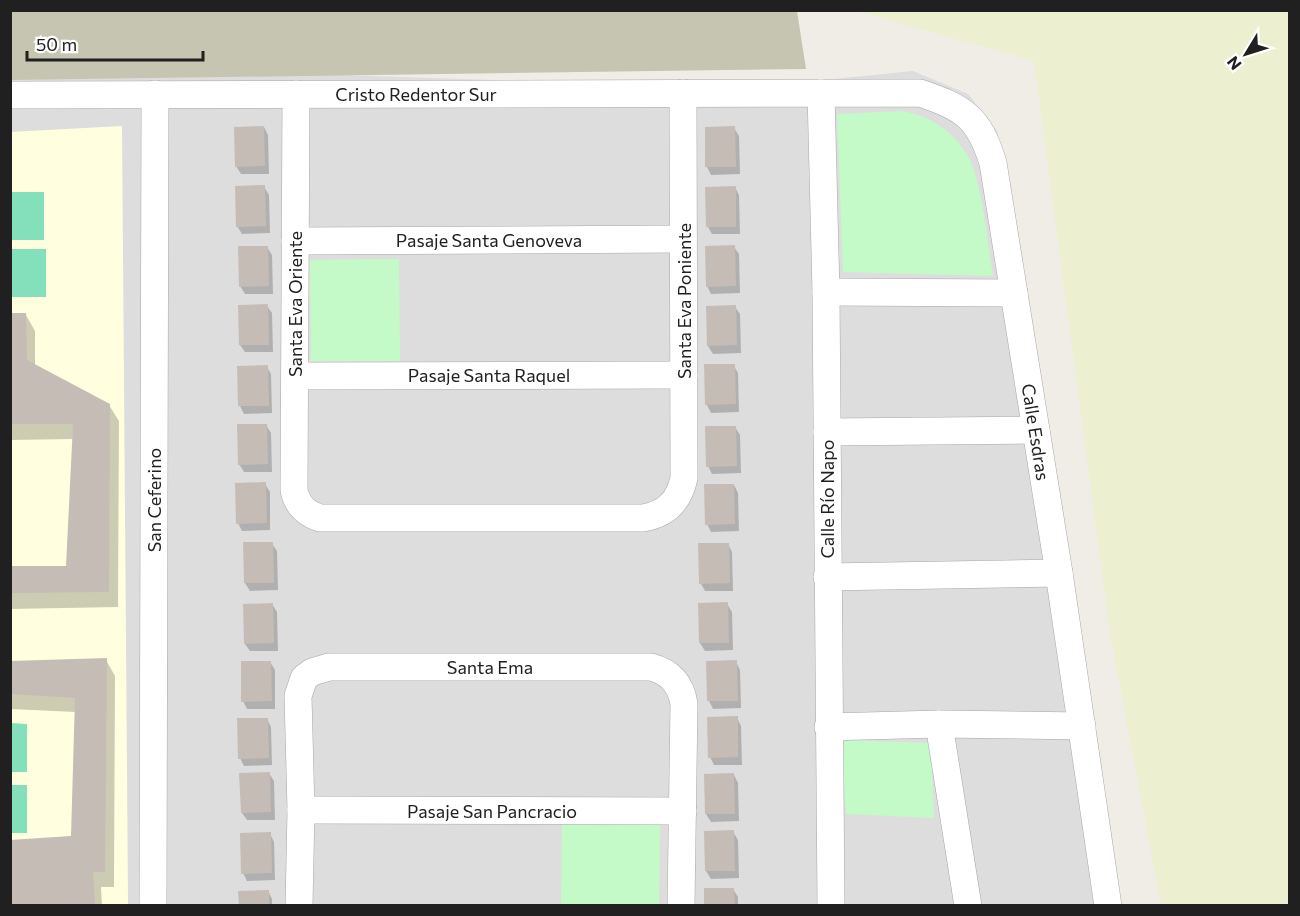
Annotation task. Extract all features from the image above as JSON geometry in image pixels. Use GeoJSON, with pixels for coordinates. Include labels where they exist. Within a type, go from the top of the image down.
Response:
{"type":"FeatureCollection","features":[{"type":"Feature","properties":{"kind":"street","name":"Santa Eva Poniente"},"geometry":{"type":"LineString","coordinates":[[304,510],[320,518],[644,518],[664,512],[672,505],[679,497],[684,478],[683,93]]}},
{"type":"Feature","properties":{"kind":"street","name":"Cristo Redentor Sur"},"geometry":{"type":"LineString","coordinates":[[10,95],[821,93]]}},
{"type":"Feature","properties":{"kind":"street","name":"Calle Río Napo"},"geometry":{"type":"LineString","coordinates":[[821,93],[826,292],[831,906]]}},
{"type":"Feature","properties":{"kind":"street","name":"Calle Esdras"},"geometry":{"type":"LineString","coordinates":[[821,93],[920,93],[961,110],[986,139],[993,163],[1059,573],[1108,906]]}},
{"type":"Feature","properties":{"kind":"street","name":"San Ceferino"},"geometry":{"type":"LineString","coordinates":[[153,906],[155,94]]}},
{"type":"Feature","properties":{"kind":"street","name":"Santa Eva Oriente"},"geometry":{"type":"LineString","coordinates":[[296,94],[294,490],[304,510]]}},
{"type":"Feature","properties":{"kind":"street","name":"Pasaje Santa Genoveva"},"geometry":{"type":"LineString","coordinates":[[295,241],[684,239]]}},
{"type":"Feature","properties":{"kind":"street"},"geometry":{"type":"LineString","coordinates":[[826,292],[1014,293]]}},
{"type":"Feature","properties":{"kind":"street","name":"Pasaje Santa Raquel"},"geometry":{"type":"LineString","coordinates":[[295,375],[684,375]]}},
{"type":"Feature","properties":{"kind":"street"},"geometry":{"type":"LineString","coordinates":[[827,432],[1036,430]]}},
{"type":"Feature","properties":{"kind":"street"},"geometry":{"type":"LineString","coordinates":[[827,577],[1059,573]]}},
{"type":"Feature","properties":{"kind":"street","name":"Santa Ema"},"geometry":{"type":"LineString","coordinates":[[301,810],[298,696],[304,678],[312,672],[329,667],[651,667],[660,669],[675,680],[684,704],[683,811]]}},
{"type":"Feature","properties":{"kind":"street"},"geometry":{"type":"LineString","coordinates":[[828,726],[939,724],[1082,726]]}},
{"type":"Feature","properties":{"kind":"street"},"geometry":{"type":"LineString","coordinates":[[939,724],[968,906]]}},
{"type":"Feature","properties":{"kind":"street"},"geometry":{"type":"LineString","coordinates":[[299,906],[301,810]]}},
{"type":"Feature","properties":{"kind":"street","name":"Pasaje San Pancracio"},"geometry":{"type":"LineString","coordinates":[[301,810],[683,811]]}},
{"type":"Feature","properties":{"kind":"street"},"geometry":{"type":"LineString","coordinates":[[681,906],[683,811]]}},
{"type":"Feature","properties":{"kind":"shaded area"},"geometry":{"type":"Polygon","coordinates":[[[10,11],[797,11],[806,69],[11,80],[10,11]]]}},
{"type":"Feature","properties":{"kind":"shaded area"},"geometry":{"type":"Polygon","coordinates":[[[856,11],[1289,11],[1289,905],[1161,905],[1110,633],[1034,61],[856,11]]]}},
{"type":"Feature","properties":{"kind":"shaded area"},"geometry":{"type":"Polygon","coordinates":[[[156,69],[744,88],[913,71],[968,94],[997,131],[1116,905],[11,905],[10,70],[156,69]]]}},
{"type":"Feature","properties":{"kind":"shaded area"},"geometry":{"type":"Polygon","coordinates":[[[122,126],[128,905],[11,905],[10,132],[122,126]]]}},
{"type":"Feature","properties":{"kind":"green space"},"geometry":{"type":"Polygon","coordinates":[[[902,111],[921,116],[939,125],[966,153],[972,164],[980,195],[993,276],[843,272],[837,114],[902,111]]]}},
{"type":"Feature","properties":{"kind":"green space"},"geometry":{"type":"Polygon","coordinates":[[[11,192],[44,192],[44,240],[11,240],[11,192]]]}},
{"type":"Feature","properties":{"kind":"green space"},"geometry":{"type":"Polygon","coordinates":[[[11,249],[46,249],[46,297],[11,297],[11,249]]]}},
{"type":"Feature","properties":{"kind":"green space"},"geometry":{"type":"Polygon","coordinates":[[[399,259],[400,361],[311,361],[310,260],[399,259]]]}},
{"type":"Feature","properties":{"kind":"green space"},"geometry":{"type":"Polygon","coordinates":[[[11,723],[27,724],[27,772],[11,772],[11,723]]]}},
{"type":"Feature","properties":{"kind":"green space"},"geometry":{"type":"Polygon","coordinates":[[[841,740],[931,743],[934,818],[846,814],[841,740]]]}},
{"type":"Feature","properties":{"kind":"green space"},"geometry":{"type":"Polygon","coordinates":[[[11,785],[27,785],[27,833],[11,833],[11,785]]]}},
{"type":"Feature","properties":{"kind":"green space"},"geometry":{"type":"Polygon","coordinates":[[[562,820],[660,822],[659,905],[561,906],[562,820]]]}},
{"type":"Feature","properties":{"kind":"building"},"geometry":{"type":"Polygon","coordinates":[[[264,126],[265,166],[235,167],[234,127],[264,126]]]}},
{"type":"Feature","properties":{"kind":"building"},"geometry":{"type":"Polygon","coordinates":[[[735,126],[736,167],[705,167],[705,127],[735,126]]]}},
{"type":"Feature","properties":{"kind":"building"},"geometry":{"type":"Polygon","coordinates":[[[265,185],[266,226],[236,227],[235,186],[265,185]]]}},
{"type":"Feature","properties":{"kind":"building"},"geometry":{"type":"Polygon","coordinates":[[[736,186],[736,227],[706,227],[705,187],[736,186]]]}},
{"type":"Feature","properties":{"kind":"building"},"geometry":{"type":"Polygon","coordinates":[[[735,245],[736,286],[706,287],[705,246],[735,245]]]}},
{"type":"Feature","properties":{"kind":"building"},"geometry":{"type":"Polygon","coordinates":[[[238,246],[268,246],[269,286],[239,287],[238,246]]]}},
{"type":"Feature","properties":{"kind":"building"},"geometry":{"type":"Polygon","coordinates":[[[268,304],[269,345],[239,345],[238,305],[268,304]]]}},
{"type":"Feature","properties":{"kind":"building"},"geometry":{"type":"Polygon","coordinates":[[[736,305],[737,345],[707,346],[706,306],[736,305]]]}},
{"type":"Feature","properties":{"kind":"building"},"geometry":{"type":"Polygon","coordinates":[[[10,313],[26,313],[27,360],[110,404],[109,592],[10,593],[10,566],[66,566],[73,424],[10,424],[10,313]]]}},
{"type":"Feature","properties":{"kind":"building"},"geometry":{"type":"Polygon","coordinates":[[[704,364],[735,364],[736,404],[705,405],[704,364]]]}},
{"type":"Feature","properties":{"kind":"building"},"geometry":{"type":"Polygon","coordinates":[[[268,365],[269,406],[238,406],[237,366],[268,365]]]}},
{"type":"Feature","properties":{"kind":"building"},"geometry":{"type":"Polygon","coordinates":[[[237,424],[267,424],[268,464],[238,465],[237,424]]]}},
{"type":"Feature","properties":{"kind":"building"},"geometry":{"type":"Polygon","coordinates":[[[705,426],[736,426],[737,466],[706,467],[705,426]]]}},
{"type":"Feature","properties":{"kind":"building"},"geometry":{"type":"Polygon","coordinates":[[[266,482],[267,523],[236,524],[235,483],[266,482]]]}},
{"type":"Feature","properties":{"kind":"building"},"geometry":{"type":"Polygon","coordinates":[[[704,484],[734,484],[735,524],[705,525],[704,484]]]}},
{"type":"Feature","properties":{"kind":"building"},"geometry":{"type":"Polygon","coordinates":[[[243,542],[273,542],[274,583],[244,583],[243,542]]]}},
{"type":"Feature","properties":{"kind":"building"},"geometry":{"type":"Polygon","coordinates":[[[698,543],[729,543],[730,583],[699,584],[698,543]]]}},
{"type":"Feature","properties":{"kind":"building"},"geometry":{"type":"Polygon","coordinates":[[[728,602],[729,643],[699,643],[698,603],[728,602]]]}},
{"type":"Feature","properties":{"kind":"building"},"geometry":{"type":"Polygon","coordinates":[[[273,603],[274,643],[244,644],[243,604],[273,603]]]}},
{"type":"Feature","properties":{"kind":"building"},"geometry":{"type":"Polygon","coordinates":[[[107,658],[105,872],[93,872],[95,906],[10,905],[10,840],[71,836],[75,698],[10,694],[10,661],[107,658]]]}},
{"type":"Feature","properties":{"kind":"building"},"geometry":{"type":"Polygon","coordinates":[[[737,660],[738,701],[707,701],[706,661],[737,660]]]}},
{"type":"Feature","properties":{"kind":"building"},"geometry":{"type":"Polygon","coordinates":[[[241,661],[271,661],[272,701],[241,702],[241,661]]]}},
{"type":"Feature","properties":{"kind":"building"},"geometry":{"type":"Polygon","coordinates":[[[738,716],[738,757],[708,758],[707,717],[738,716]]]}},
{"type":"Feature","properties":{"kind":"building"},"geometry":{"type":"Polygon","coordinates":[[[237,718],[268,718],[269,758],[238,759],[237,718]]]}},
{"type":"Feature","properties":{"kind":"building"},"geometry":{"type":"Polygon","coordinates":[[[270,772],[271,812],[241,813],[239,773],[270,772]]]}},
{"type":"Feature","properties":{"kind":"building"},"geometry":{"type":"Polygon","coordinates":[[[734,773],[735,814],[705,814],[704,774],[734,773]]]}},
{"type":"Feature","properties":{"kind":"building"},"geometry":{"type":"Polygon","coordinates":[[[734,830],[735,871],[705,871],[704,831],[734,830]]]}},
{"type":"Feature","properties":{"kind":"building"},"geometry":{"type":"Polygon","coordinates":[[[271,832],[272,873],[241,874],[240,833],[271,832]]]}},
{"type":"Feature","properties":{"kind":"building"},"geometry":{"type":"Polygon","coordinates":[[[704,888],[734,888],[735,906],[704,906],[704,888]]]}},
{"type":"Feature","properties":{"kind":"building"},"geometry":{"type":"Polygon","coordinates":[[[269,890],[269,906],[239,906],[238,891],[269,890]]]}}]}
